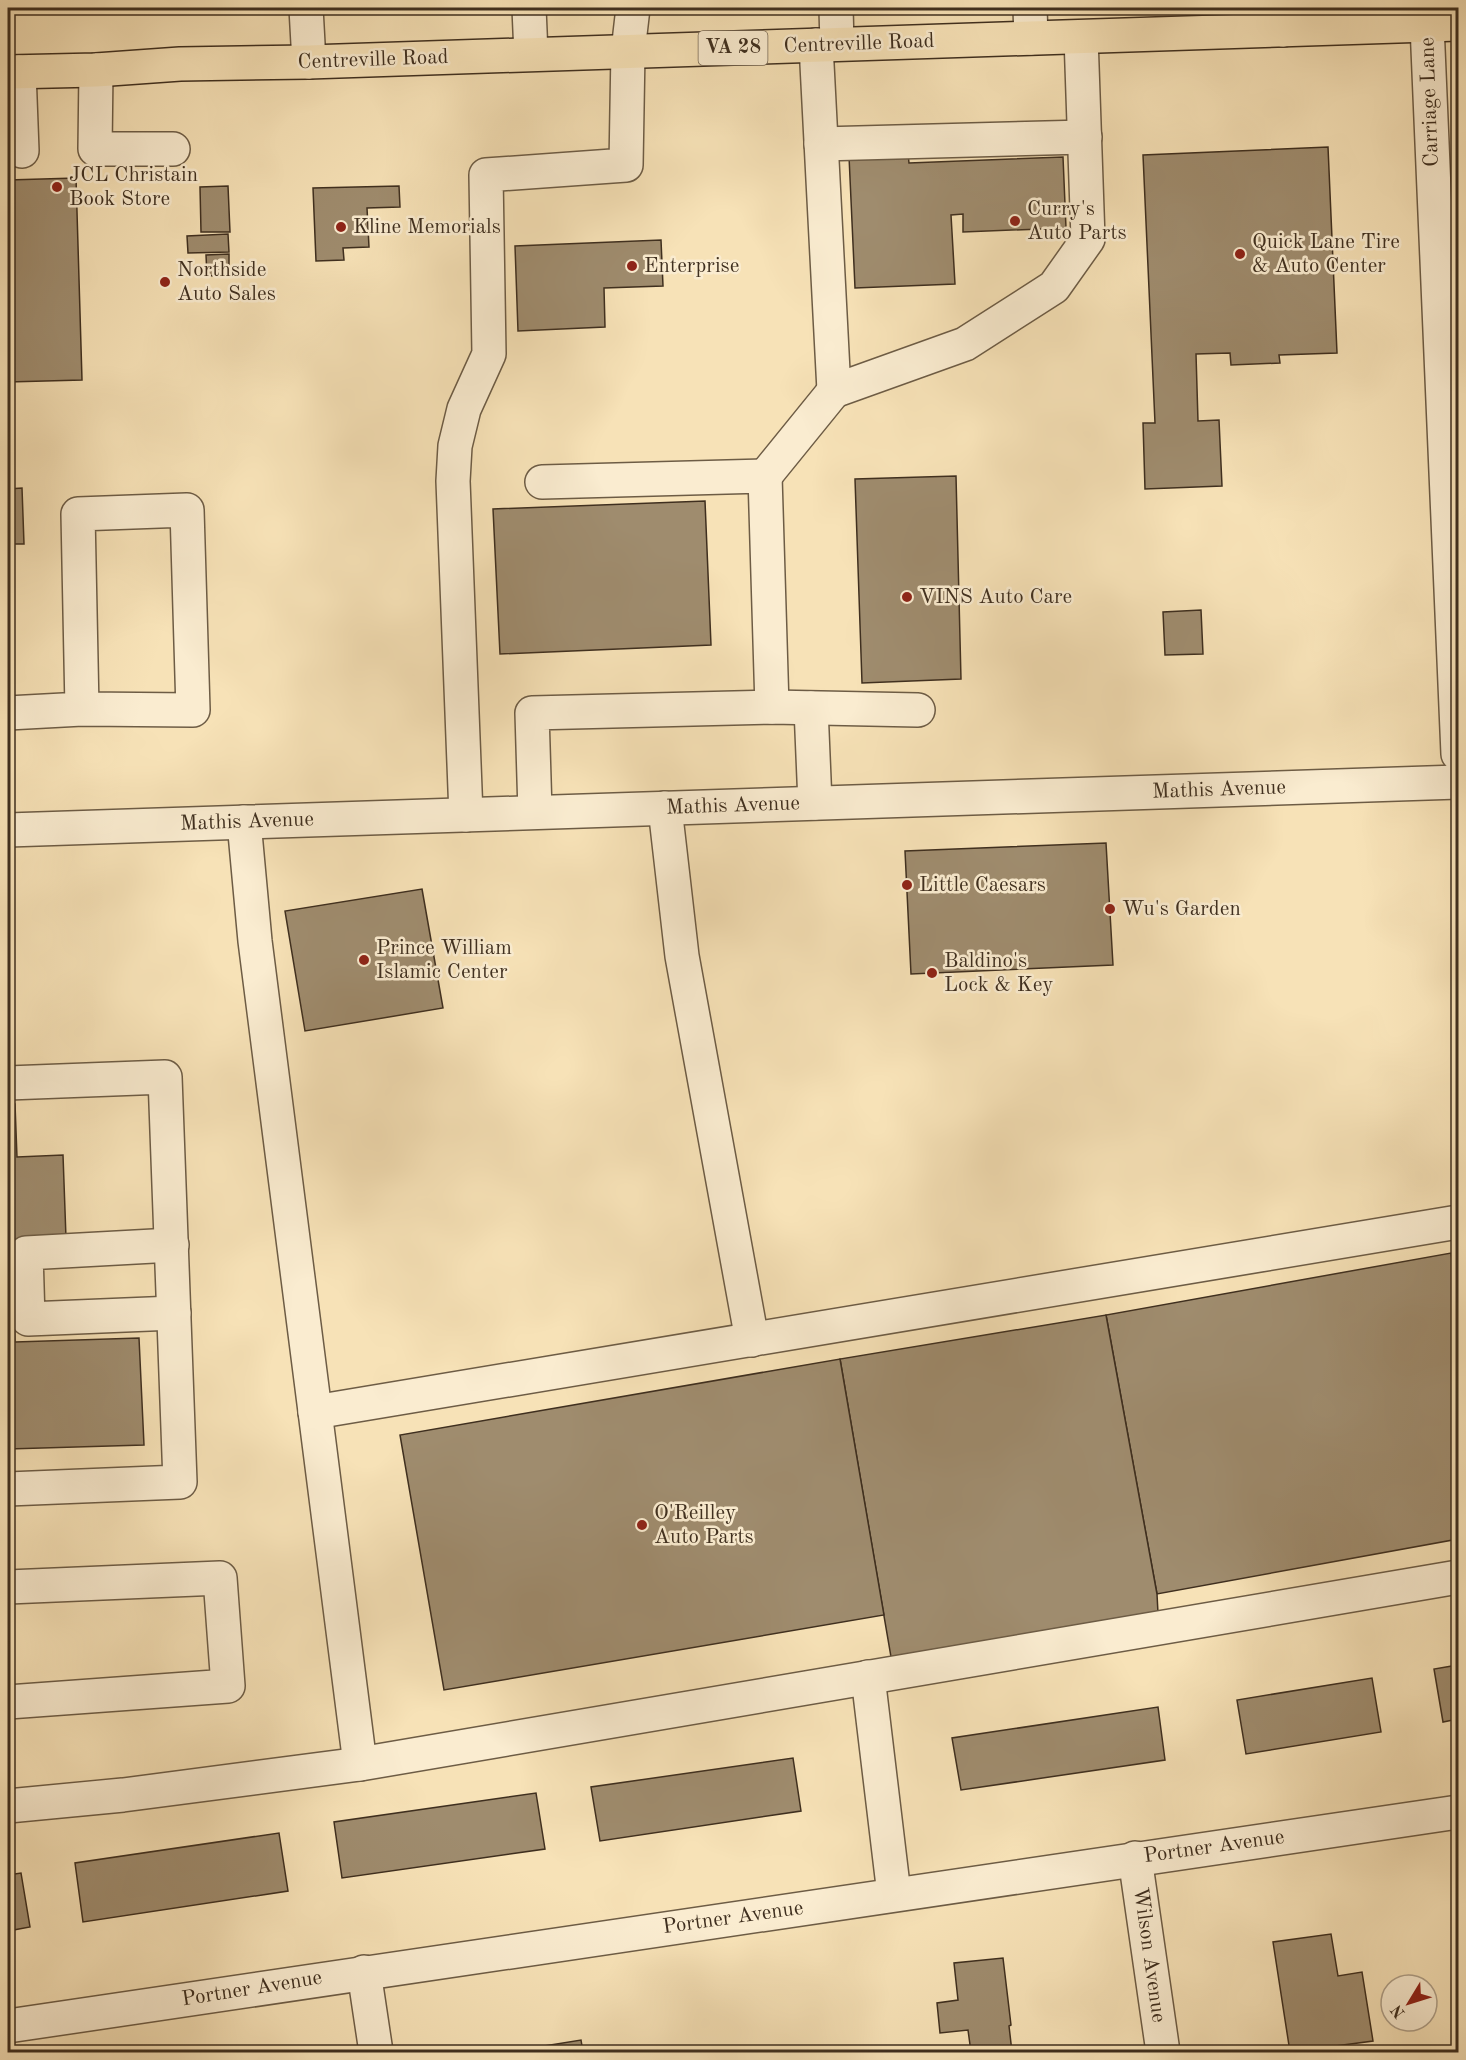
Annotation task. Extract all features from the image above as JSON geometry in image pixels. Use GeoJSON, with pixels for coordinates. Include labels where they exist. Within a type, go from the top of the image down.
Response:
{"type":"FeatureCollection","features":[{"type":"Feature","properties":{"kind":"highway","name":"Centreville Road"},"geometry":{"type":"LineString","coordinates":[[13,72],[96,70],[180,64],[826,45],[1030,23],[1081,36],[1282,19],[1443,25]]}},
{"type":"Feature","properties":{"kind":"street"},"geometry":{"type":"LineString","coordinates":[[306,8],[309,62]]}},
{"type":"Feature","properties":{"kind":"street"},"geometry":{"type":"LineString","coordinates":[[529,8],[531,54]]}},
{"type":"Feature","properties":{"kind":"street"},"geometry":{"type":"LineString","coordinates":[[466,815],[454,446],[464,409],[489,354],[486,175],[626,165],[628,51],[633,8]]}},
{"type":"Feature","properties":{"kind":"street"},"geometry":{"type":"LineString","coordinates":[[834,391],[821,144],[826,45],[836,8]]}},
{"type":"Feature","properties":{"kind":"street","name":"Carriage Lane"},"geometry":{"type":"LineString","coordinates":[[1443,25],[1458,754]]}},
{"type":"Feature","properties":{"kind":"street"},"geometry":{"type":"LineString","coordinates":[[772,707],[765,476],[834,391],[965,344],[1054,287],[1088,239],[1081,36]]}},
{"type":"Feature","properties":{"kind":"street"},"geometry":{"type":"LineString","coordinates":[[96,70],[95,149],[173,149]]}},
{"type":"Feature","properties":{"kind":"street"},"geometry":{"type":"LineString","coordinates":[[13,72],[22,151]]}},
{"type":"Feature","properties":{"kind":"street"},"geometry":{"type":"LineString","coordinates":[[821,144],[1084,137]]}},
{"type":"Feature","properties":{"kind":"street"},"geometry":{"type":"LineString","coordinates":[[542,482],[765,476]]}},
{"type":"Feature","properties":{"kind":"street"},"geometry":{"type":"LineString","coordinates":[[8,713],[82,709],[193,710],[187,510],[78,514],[82,709]]}},
{"type":"Feature","properties":{"kind":"street"},"geometry":{"type":"LineString","coordinates":[[535,812],[532,713],[772,707],[918,710]]}},
{"type":"Feature","properties":{"kind":"street"},"geometry":{"type":"LineString","coordinates":[[811,708],[815,803]]}},
{"type":"Feature","properties":{"kind":"street","name":"Mathis Avenue"},"geometry":{"type":"LineString","coordinates":[[8,830],[1458,782]]}},
{"type":"Feature","properties":{"kind":"street"},"geometry":{"type":"LineString","coordinates":[[665,808],[682,956],[752,1340]]}},
{"type":"Feature","properties":{"kind":"street"},"geometry":{"type":"LineString","coordinates":[[244,822],[257,953],[360,1764]]}},
{"type":"Feature","properties":{"kind":"street"},"geometry":{"type":"LineString","coordinates":[[8,1083],[165,1077],[180,1482],[8,1488]]}},
{"type":"Feature","properties":{"kind":"street"},"geometry":{"type":"LineString","coordinates":[[315,1413],[1458,1222]]}},
{"type":"Feature","properties":{"kind":"street"},"geometry":{"type":"LineString","coordinates":[[172,1245],[26,1253],[27,1318],[174,1313]]}},
{"type":"Feature","properties":{"kind":"street"},"geometry":{"type":"LineString","coordinates":[[8,1806],[123,1795],[360,1764],[1458,1577]]}},
{"type":"Feature","properties":{"kind":"street"},"geometry":{"type":"LineString","coordinates":[[8,1587],[220,1578],[228,1686],[8,1702]]}},
{"type":"Feature","properties":{"kind":"street"},"geometry":{"type":"LineString","coordinates":[[868,1677],[894,1894]]}},
{"type":"Feature","properties":{"kind":"street","name":"Portner Avenue"},"geometry":{"type":"LineString","coordinates":[[8,2026],[1458,1812]]}},
{"type":"Feature","properties":{"kind":"street","name":"Wilson Avenue"},"geometry":{"type":"LineString","coordinates":[[1135,1858],[1163,2052]]}},
{"type":"Feature","properties":{"kind":"street"},"geometry":{"type":"LineString","coordinates":[[364,1972],[376,2052]]}},
{"type":"Feature","properties":{"kind":"building","name":"Quick Lane Tire & Auto Center"},"geometry":{"type":"Polygon","coordinates":[[[1328,147],[1337,353],[1279,355],[1280,363],[1231,365],[1230,353],[1196,354],[1198,421],[1219,420],[1222,486],[1145,489],[1143,423],[1155,423],[1143,155],[1328,147]]]}},
{"type":"Feature","properties":{"kind":"building","name":"Curry's Auto Parts"},"geometry":{"type":"Polygon","coordinates":[[[908,153],[909,163],[1063,157],[1066,228],[963,232],[963,214],[951,215],[955,284],[855,288],[849,156],[908,153]]]}},
{"type":"Feature","properties":{"kind":"building"},"geometry":{"type":"Polygon","coordinates":[[[76,178],[82,380],[8,382],[8,180],[76,178]]]}},
{"type":"Feature","properties":{"kind":"building"},"geometry":{"type":"Polygon","coordinates":[[[228,186],[230,232],[201,232],[200,187],[228,186]]]}},
{"type":"Feature","properties":{"kind":"building","name":"Kline Memorials"},"geometry":{"type":"Polygon","coordinates":[[[399,186],[400,207],[367,208],[369,247],[343,248],[344,260],[316,261],[313,188],[399,186]]]}},
{"type":"Feature","properties":{"kind":"building"},"geometry":{"type":"Polygon","coordinates":[[[228,234],[229,252],[188,253],[187,236],[228,234]]]}},
{"type":"Feature","properties":{"kind":"building"},"geometry":{"type":"Polygon","coordinates":[[[661,240],[663,286],[604,288],[605,327],[518,331],[515,246],[661,240]]]}},
{"type":"Feature","properties":{"kind":"building"},"geometry":{"type":"Polygon","coordinates":[[[229,254],[229,275],[207,276],[206,255],[229,254]]]}},
{"type":"Feature","properties":{"kind":"building"},"geometry":{"type":"Polygon","coordinates":[[[956,476],[961,679],[862,683],[855,479],[956,476]]]}},
{"type":"Feature","properties":{"kind":"building"},"geometry":{"type":"Polygon","coordinates":[[[22,488],[24,544],[8,544],[8,489],[22,488]]]}},
{"type":"Feature","properties":{"kind":"building"},"geometry":{"type":"Polygon","coordinates":[[[705,501],[711,645],[500,654],[493,509],[705,501]]]}},
{"type":"Feature","properties":{"kind":"building"},"geometry":{"type":"Polygon","coordinates":[[[1201,610],[1203,654],[1165,655],[1163,612],[1201,610]]]}},
{"type":"Feature","properties":{"kind":"building"},"geometry":{"type":"Polygon","coordinates":[[[1106,843],[1113,965],[911,974],[905,851],[1106,843]]]}},
{"type":"Feature","properties":{"kind":"building","name":"Prince William Islamic Center"},"geometry":{"type":"Polygon","coordinates":[[[422,889],[443,1008],[305,1031],[285,911],[422,889]]]}},
{"type":"Feature","properties":{"kind":"building"},"geometry":{"type":"Polygon","coordinates":[[[8,1104],[15,1104],[17,1157],[63,1155],[66,1238],[11,1240],[15,1342],[139,1338],[144,1445],[8,1449],[8,1104]]]}},
{"type":"Feature","properties":{"kind":"building"},"geometry":{"type":"Polygon","coordinates":[[[1451,1253],[1458,1297],[1458,1539],[1157,1594],[1106,1315],[1451,1253]]]}},
{"type":"Feature","properties":{"kind":"building"},"geometry":{"type":"Polygon","coordinates":[[[1106,1315],[1157,1594],[1158,1613],[891,1657],[840,1359],[1106,1315]]]}},
{"type":"Feature","properties":{"kind":"building","name":"O'Reilley Auto Parts"},"geometry":{"type":"Polygon","coordinates":[[[840,1359],[884,1615],[444,1690],[400,1435],[840,1359]]]}},
{"type":"Feature","properties":{"kind":"building"},"geometry":{"type":"Polygon","coordinates":[[[1458,1665],[1458,1719],[1443,1722],[1434,1669],[1458,1665]]]}},
{"type":"Feature","properties":{"kind":"building"},"geometry":{"type":"Polygon","coordinates":[[[1372,1678],[1381,1732],[1246,1754],[1237,1700],[1372,1678]]]}},
{"type":"Feature","properties":{"kind":"building"},"geometry":{"type":"Polygon","coordinates":[[[1158,1707],[1165,1760],[961,1790],[952,1738],[1158,1707]]]}},
{"type":"Feature","properties":{"kind":"building"},"geometry":{"type":"Polygon","coordinates":[[[793,1758],[801,1811],[600,1841],[591,1787],[793,1758]]]}},
{"type":"Feature","properties":{"kind":"building"},"geometry":{"type":"Polygon","coordinates":[[[536,1793],[545,1849],[342,1878],[334,1822],[536,1793]]]}},
{"type":"Feature","properties":{"kind":"building"},"geometry":{"type":"Polygon","coordinates":[[[279,1833],[288,1891],[83,1922],[75,1863],[279,1833]]]}},
{"type":"Feature","properties":{"kind":"building"},"geometry":{"type":"Polygon","coordinates":[[[21,1873],[30,1927],[8,1931],[8,1875],[21,1873]]]}},
{"type":"Feature","properties":{"kind":"building"},"geometry":{"type":"Polygon","coordinates":[[[1331,1934],[1338,1976],[1362,1972],[1373,2041],[1290,2052],[1273,1942],[1331,1934]]]}},
{"type":"Feature","properties":{"kind":"building"},"geometry":{"type":"Polygon","coordinates":[[[1003,1958],[1012,2052],[971,2052],[968,2030],[940,2033],[937,2003],[958,2000],[954,1963],[1003,1958]]]}},
{"type":"Feature","properties":{"kind":"building"},"geometry":{"type":"Polygon","coordinates":[[[581,2040],[583,2052],[526,2052],[526,2049],[581,2040]]]}},
{"type":"Feature","properties":{"kind":"place","name":"JCL Christain Book Store"},"geometry":{"type":"Point","coordinates":[57,187]}},
{"type":"Feature","properties":{"kind":"place","name":"Curry's Auto Parts"},"geometry":{"type":"Point","coordinates":[1015,221]}},
{"type":"Feature","properties":{"kind":"place","name":"Kline Memorials"},"geometry":{"type":"Point","coordinates":[341,227]}},
{"type":"Feature","properties":{"kind":"place","name":"Quick Lane Tire & Auto Center"},"geometry":{"type":"Point","coordinates":[1240,254]}},
{"type":"Feature","properties":{"kind":"place","name":"Enterprise"},"geometry":{"type":"Point","coordinates":[632,266]}},
{"type":"Feature","properties":{"kind":"place","name":"Northside Auto Sales"},"geometry":{"type":"Point","coordinates":[165,282]}},
{"type":"Feature","properties":{"kind":"place","name":"VINS Auto Care"},"geometry":{"type":"Point","coordinates":[907,597]}},
{"type":"Feature","properties":{"kind":"place","name":"Little Caesars"},"geometry":{"type":"Point","coordinates":[907,885]}},
{"type":"Feature","properties":{"kind":"place","name":"Wu's Garden"},"geometry":{"type":"Point","coordinates":[1110,909]}},
{"type":"Feature","properties":{"kind":"place","name":"Prince William Islamic Center"},"geometry":{"type":"Point","coordinates":[364,960]}},
{"type":"Feature","properties":{"kind":"place","name":"Baldino's Lock & Key"},"geometry":{"type":"Point","coordinates":[932,973]}},
{"type":"Feature","properties":{"kind":"place","name":"O'Reilley Auto Parts"},"geometry":{"type":"Point","coordinates":[642,1525]}}]}
